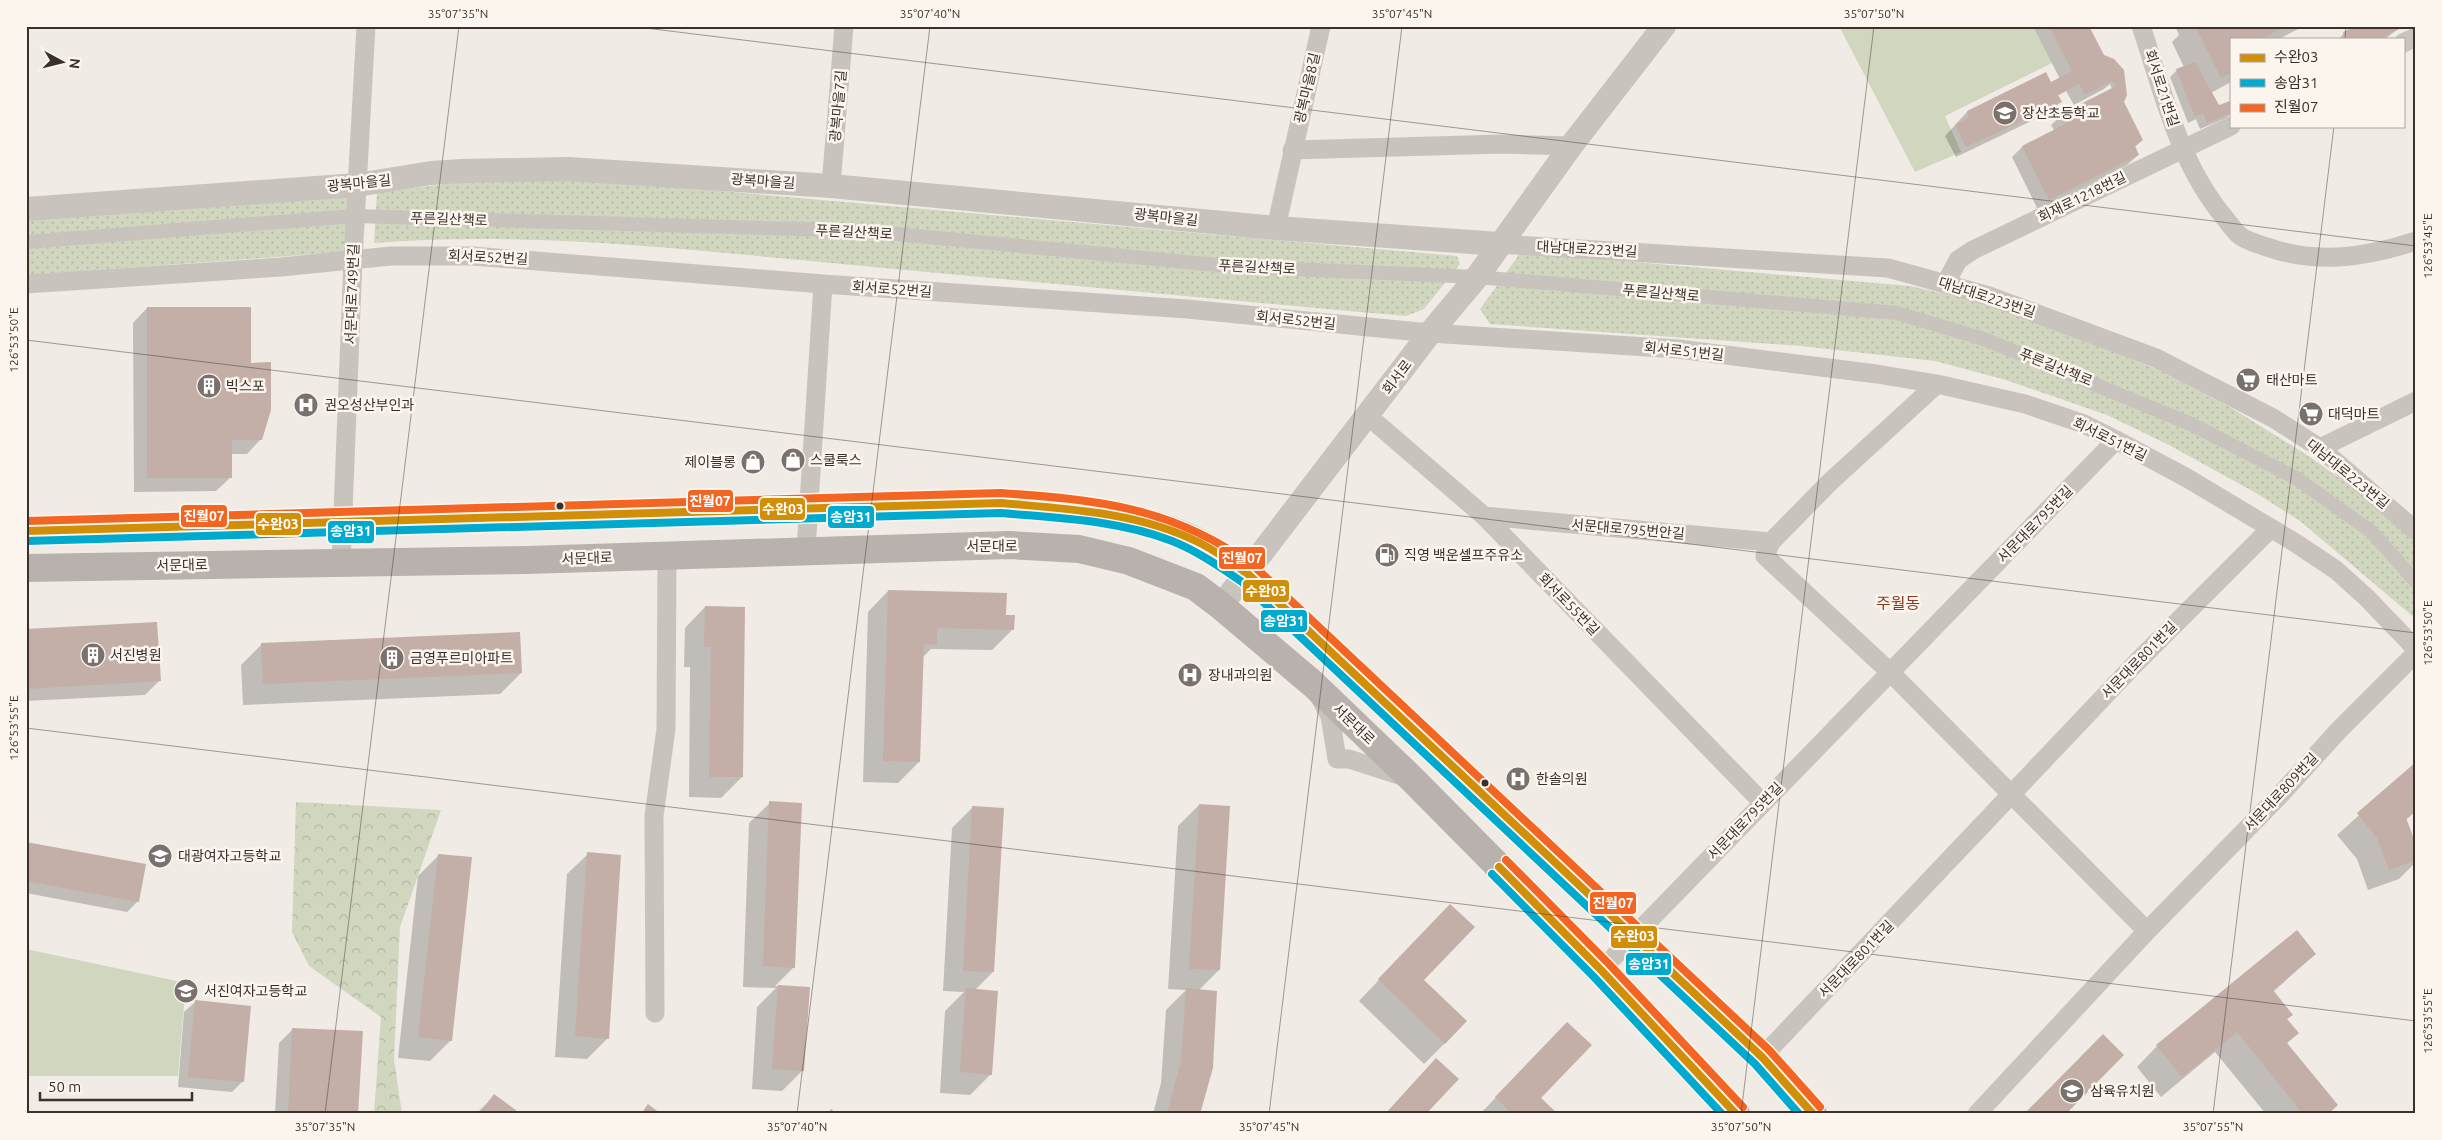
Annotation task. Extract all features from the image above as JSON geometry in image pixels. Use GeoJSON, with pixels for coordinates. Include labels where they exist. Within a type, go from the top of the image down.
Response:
{"type":"FeatureCollection","features":[{"type":"Feature","properties":{"kind":"main road"},"geometry":{"type":"LineString","coordinates":[[26,531],[1001,504],[1083,511],[1168,530],[1196,541],[1248,574],[1762,1057],[1813,1114]]}},
{"type":"Feature","properties":{"kind":"main road","name":"서문대로"},"geometry":{"type":"LineString","coordinates":[[26,568],[527,560],[667,554],[1009,545],[1079,549],[1128,561],[1196,587],[1313,684],[1412,779],[1601,970],[1736,1114]]}},
{"type":"Feature","properties":{"kind":"street","name":"서문대로749번길"},"geometry":{"type":"LineString","coordinates":[[341,563],[355,216],[366,26]]}},
{"type":"Feature","properties":{"kind":"street","name":"광복마을7길"},"geometry":{"type":"LineString","coordinates":[[832,186],[844,26]]}},
{"type":"Feature","properties":{"kind":"street"},"geometry":{"type":"LineString","coordinates":[[1315,26],[1321,26]]}},
{"type":"Feature","properties":{"kind":"street","name":"광복마을8길"},"geometry":{"type":"LineString","coordinates":[[1276,228],[1321,26]]}},
{"type":"Feature","properties":{"kind":"street","name":"회서로"},"geometry":{"type":"LineString","coordinates":[[1221,606],[1248,574],[1430,333],[1477,277],[1571,146],[1664,26]]}},
{"type":"Feature","properties":{"kind":"street","name":"회서로21번길"},"geometry":{"type":"LineString","coordinates":[[2141,26],[2182,150],[2202,188],[2239,234],[2278,251],[2311,257],[2346,258],[2375,254],[2416,241]]}},
{"type":"Feature","properties":{"kind":"street"},"geometry":{"type":"LineString","coordinates":[[2404,43],[2416,37]]}},
{"type":"Feature","properties":{"kind":"street","name":"회재로1218번길"},"geometry":{"type":"LineString","coordinates":[[1946,283],[1958,260],[1974,250],[2230,126]]}},
{"type":"Feature","properties":{"kind":"street"},"geometry":{"type":"LineString","coordinates":[[1292,150],[1502,144],[1571,146]]}},
{"type":"Feature","properties":{"kind":"street","name":"광복마을길"},"geometry":{"type":"LineString","coordinates":[[26,209],[357,185],[431,173],[568,169],[832,186],[1276,228],[1499,244]]}},
{"type":"Feature","properties":{"kind":"street","name":"푸른길산책로"},"geometry":{"type":"LineString","coordinates":[[26,242],[355,216],[866,231],[1227,266],[1477,277],[1897,313],[1953,328],[2040,360],[2191,424],[2296,478],[2372,532],[2416,582]]}},
{"type":"Feature","properties":{"kind":"street","name":"대남대로223번길"},"geometry":{"type":"LineString","coordinates":[[1499,244],[1888,268],[1989,296],[2156,358],[2273,418],[2320,448],[2416,530]]}},
{"type":"Feature","properties":{"kind":"street","name":"회서로52번길"},"geometry":{"type":"LineString","coordinates":[[26,284],[271,268],[419,255],[472,256],[823,284],[1187,309],[1430,333]]}},
{"type":"Feature","properties":{"kind":"street"},"geometry":{"type":"LineString","coordinates":[[806,550],[814,390],[823,284]]}},
{"type":"Feature","properties":{"kind":"street","name":"회서로51번길"},"geometry":{"type":"LineString","coordinates":[[1430,333],[1678,349],[1877,374],[1937,384],[2024,404],[2084,424],[2116,440],[2187,478],[2270,529]]}},
{"type":"Feature","properties":{"kind":"street"},"geometry":{"type":"LineString","coordinates":[[1937,384],[1830,482],[1772,542],[1765,556],[1891,673],[2147,931]]}},
{"type":"Feature","properties":{"kind":"street"},"geometry":{"type":"LineString","coordinates":[[2320,448],[2416,401]]}},
{"type":"Feature","properties":{"kind":"street","name":"회서로55번길"},"geometry":{"type":"LineString","coordinates":[[1368,416],[1484,516],[1762,802]]}},
{"type":"Feature","properties":{"kind":"street","name":"서문대로795번길"},"geometry":{"type":"LineString","coordinates":[[1601,970],[1635,937],[1762,802],[1891,673],[2116,440]]}},
{"type":"Feature","properties":{"kind":"street","name":"서문대로795번안길"},"geometry":{"type":"LineString","coordinates":[[1484,516],[1772,542]]}},
{"type":"Feature","properties":{"kind":"street"},"geometry":{"type":"LineString","coordinates":[[2270,529],[2336,570],[2416,649]]}},
{"type":"Feature","properties":{"kind":"street","name":"서문대로801번길"},"geometry":{"type":"LineString","coordinates":[[1762,1057],[2134,665],[2270,529]]}},
{"type":"Feature","properties":{"kind":"street"},"geometry":{"type":"LineString","coordinates":[[655,1013],[654,816],[666,729],[667,554]]}},
{"type":"Feature","properties":{"kind":"street","name":"서문대로809번길"},"geometry":{"type":"LineString","coordinates":[[1977,1114],[2147,931],[2280,795],[2339,730],[2416,653]]}},
{"type":"Feature","properties":{"kind":"street"},"geometry":{"type":"LineString","coordinates":[[1313,684],[1330,716],[1337,759],[1349,759],[1369,764],[1412,779]]}},
{"type":"Feature","properties":{"kind":"green space"},"geometry":{"type":"Polygon","coordinates":[[[1839,26],[2033,26],[2052,63],[1945,116],[1961,152],[1915,172],[1839,26]]]}},
{"type":"Feature","properties":{"kind":"green space"},"geometry":{"type":"Polygon","coordinates":[[[573,178],[1457,256],[1460,264],[1424,309],[1406,316],[660,247],[545,240],[488,239],[374,243],[377,193],[475,180],[573,178]]]}},
{"type":"Feature","properties":{"kind":"green space"},"geometry":{"type":"Polygon","coordinates":[[[347,193],[346,252],[26,275],[26,217],[347,193]]]}},
{"type":"Feature","properties":{"kind":"green space"},"geometry":{"type":"Polygon","coordinates":[[[1521,252],[1910,286],[1977,301],[2032,319],[2159,370],[2230,407],[2307,455],[2371,500],[2416,544],[2416,619],[2300,521],[2256,493],[2169,445],[2107,415],[2006,380],[1935,361],[1801,346],[1490,324],[1480,309],[1521,252]]]}},
{"type":"Feature","properties":{"kind":"green space"},"geometry":{"type":"Polygon","coordinates":[[[296,802],[441,810],[400,927],[394,1059],[402,1114],[374,1114],[381,1017],[309,966],[292,932],[296,802]]]}},
{"type":"Feature","properties":{"kind":"green space"},"geometry":{"type":"Polygon","coordinates":[[[26,949],[186,983],[178,1076],[26,1076],[26,949]]]}},
{"type":"Feature","properties":{"kind":"building"},"geometry":{"type":"Polygon","coordinates":[[[2049,26],[2089,26],[2104,55],[2114,59],[2124,70],[2127,95],[2124,102],[2143,140],[2135,146],[2139,155],[2049,200],[2022,146],[2067,123],[2061,114],[2116,86],[2112,81],[2085,95],[2079,84],[2058,95],[2062,102],[1966,147],[1955,125],[1969,117],[1967,111],[2046,72],[2051,82],[2072,71],[2049,26]]]}},
{"type":"Feature","properties":{"kind":"building"},"geometry":{"type":"Polygon","coordinates":[[[2195,26],[2286,26],[2263,38],[2230,38],[2230,74],[2221,78],[2195,26]]]}},
{"type":"Feature","properties":{"kind":"building"},"geometry":{"type":"Polygon","coordinates":[[[2356,26],[2398,26],[2399,29],[2382,38],[2346,38],[2343,32],[2356,26]]]}},
{"type":"Feature","properties":{"kind":"building"},"geometry":{"type":"Polygon","coordinates":[[[2195,62],[2219,105],[2230,101],[2230,113],[2207,123],[2203,113],[2195,117],[2176,69],[2195,62]]]}},
{"type":"Feature","properties":{"kind":"building","name":"빅스포"},"geometry":{"type":"Polygon","coordinates":[[[147,307],[251,307],[251,363],[271,362],[271,410],[262,440],[232,440],[232,478],[147,478],[147,307]]]}},
{"type":"Feature","properties":{"kind":"building"},"geometry":{"type":"Polygon","coordinates":[[[888,590],[1007,593],[1006,615],[1015,615],[1014,630],[937,628],[937,645],[924,644],[920,762],[883,761],[888,590]]]}},
{"type":"Feature","properties":{"kind":"building"},"geometry":{"type":"Polygon","coordinates":[[[705,606],[745,607],[743,777],[709,777],[711,647],[704,647],[705,606]]]}},
{"type":"Feature","properties":{"kind":"building","name":"서진병원"},"geometry":{"type":"Polygon","coordinates":[[[157,622],[161,681],[26,689],[26,629],[157,622]]]}},
{"type":"Feature","properties":{"kind":"building","name":"금영푸르미아파트"},"geometry":{"type":"Polygon","coordinates":[[[520,632],[522,673],[263,684],[261,643],[520,632]]]}},
{"type":"Feature","properties":{"kind":"building"},"geometry":{"type":"Polygon","coordinates":[[[2416,762],[2416,810],[2406,818],[2416,844],[2416,860],[2389,870],[2377,838],[2357,813],[2416,762]]]}},
{"type":"Feature","properties":{"kind":"building"},"geometry":{"type":"Polygon","coordinates":[[[769,801],[802,803],[795,968],[763,966],[769,801]]]}},
{"type":"Feature","properties":{"kind":"building"},"geometry":{"type":"Polygon","coordinates":[[[1199,804],[1230,806],[1220,970],[1189,969],[1199,804]]]}},
{"type":"Feature","properties":{"kind":"building"},"geometry":{"type":"Polygon","coordinates":[[[972,806],[1004,808],[994,972],[963,971],[972,806]]]}},
{"type":"Feature","properties":{"kind":"building"},"geometry":{"type":"Polygon","coordinates":[[[26,842],[146,864],[139,902],[26,881],[26,842]]]}},
{"type":"Feature","properties":{"kind":"building"},"geometry":{"type":"Polygon","coordinates":[[[587,852],[621,855],[609,1039],[575,1036],[587,852]]]}},
{"type":"Feature","properties":{"kind":"building"},"geometry":{"type":"Polygon","coordinates":[[[438,854],[472,857],[452,1041],[418,1037],[438,854]]]}},
{"type":"Feature","properties":{"kind":"building"},"geometry":{"type":"Polygon","coordinates":[[[1450,904],[1475,927],[1424,980],[1467,1021],[1445,1044],[1378,979],[1450,904]]]}},
{"type":"Feature","properties":{"kind":"building"},"geometry":{"type":"Polygon","coordinates":[[[2297,930],[2316,954],[2273,990],[2293,1015],[2287,1019],[2299,1033],[2287,1043],[2338,1105],[2328,1114],[2303,1114],[2237,1032],[2182,1077],[2156,1045],[2297,930]]]}},
{"type":"Feature","properties":{"kind":"building"},"geometry":{"type":"Polygon","coordinates":[[[778,985],[810,987],[804,1071],[772,1069],[778,985]]]}},
{"type":"Feature","properties":{"kind":"building"},"geometry":{"type":"Polygon","coordinates":[[[966,988],[998,991],[992,1075],[960,1072],[966,988]]]}},
{"type":"Feature","properties":{"kind":"building"},"geometry":{"type":"Polygon","coordinates":[[[1186,988],[1217,991],[1213,1068],[1200,1114],[1167,1114],[1181,1061],[1186,988]]]}},
{"type":"Feature","properties":{"kind":"building"},"geometry":{"type":"Polygon","coordinates":[[[195,1000],[251,1006],[244,1082],[188,1077],[195,1000]]]}},
{"type":"Feature","properties":{"kind":"building"},"geometry":{"type":"Polygon","coordinates":[[[1567,1022],[1592,1045],[1541,1098],[1558,1114],[1512,1114],[1495,1097],[1567,1022]]]}},
{"type":"Feature","properties":{"kind":"building"},"geometry":{"type":"Polygon","coordinates":[[[292,1028],[363,1031],[358,1114],[288,1114],[292,1028]]]}},
{"type":"Feature","properties":{"kind":"building"},"geometry":{"type":"Polygon","coordinates":[[[2103,1034],[2124,1055],[2066,1114],[2024,1114],[2103,1034]]]}},
{"type":"Feature","properties":{"kind":"building"},"geometry":{"type":"Polygon","coordinates":[[[1436,1058],[1459,1079],[1426,1114],[1385,1114],[1436,1058]]]}},
{"type":"Feature","properties":{"kind":"building"},"geometry":{"type":"Polygon","coordinates":[[[494,1094],[517,1111],[515,1114],[479,1114],[494,1094]]]}},
{"type":"Feature","properties":{"kind":"building"},"geometry":{"type":"Polygon","coordinates":[[[648,1104],[661,1114],[641,1114],[648,1104]]]}},
{"type":"Feature","properties":{"kind":"building"},"geometry":{"type":"Polygon","coordinates":[[[831,1109],[837,1114],[827,1114],[831,1109]]]}},
{"type":"Feature","properties":{"kind":"transit line","name":"진월07"},"geometry":{"type":"LineString","coordinates":[[26,521],[1001,493],[1103,504],[1165,519],[1195,531],[1225,547],[1255,567],[1769,1050],[1820,1107]]}},
{"type":"Feature","properties":{"kind":"transit line","name":"수완03"},"geometry":{"type":"LineString","coordinates":[[26,531],[1001,503],[1101,513],[1173,531],[1210,548],[1248,574],[1762,1057],[1813,1114]]}},
{"type":"Feature","properties":{"kind":"transit line","name":"송암31"},"geometry":{"type":"LineString","coordinates":[[26,541],[1001,513],[1109,524],[1151,534],[1190,549],[1242,582],[1755,1064],[1799,1114]]}},
{"type":"Feature","properties":{"kind":"transit line","name":"진월07"},"geometry":{"type":"LineString","coordinates":[[1506,860],[1608,963],[1743,1107]]}},
{"type":"Feature","properties":{"kind":"transit line","name":"수완03"},"geometry":{"type":"LineString","coordinates":[[1499,867],[1601,970],[1736,1114]]}},
{"type":"Feature","properties":{"kind":"transit line","name":"송암31"},"geometry":{"type":"LineString","coordinates":[[1492,874],[1594,977],[1722,1114]]}},
{"type":"Feature","properties":{"kind":"place","name":"장산초등학교"},"geometry":{"type":"Point","coordinates":[2005,113]}},
{"type":"Feature","properties":{"kind":"place","name":"태산마트"},"geometry":{"type":"Point","coordinates":[2248,380]}},
{"type":"Feature","properties":{"kind":"place","name":"빅스포"},"geometry":{"type":"Point","coordinates":[209,386]}},
{"type":"Feature","properties":{"kind":"place","name":"권오성산부인과"},"geometry":{"type":"Point","coordinates":[306,405]}},
{"type":"Feature","properties":{"kind":"place","name":"대덕마트"},"geometry":{"type":"Point","coordinates":[2311,414]}},
{"type":"Feature","properties":{"kind":"place","name":"스쿨룩스"},"geometry":{"type":"Point","coordinates":[793,460]}},
{"type":"Feature","properties":{"kind":"place","name":"제이블롱"},"geometry":{"type":"Point","coordinates":[753,462]}},
{"type":"Feature","properties":{"kind":"place","name":"직영 백운셀프주유소"},"geometry":{"type":"Point","coordinates":[1387,555]}},
{"type":"Feature","properties":{"kind":"place","name":"서진병원"},"geometry":{"type":"Point","coordinates":[93,655]}},
{"type":"Feature","properties":{"kind":"place","name":"금영푸르미아파트"},"geometry":{"type":"Point","coordinates":[392,658]}},
{"type":"Feature","properties":{"kind":"place","name":"장내과의원"},"geometry":{"type":"Point","coordinates":[1190,675]}},
{"type":"Feature","properties":{"kind":"place","name":"한솔의원"},"geometry":{"type":"Point","coordinates":[1518,779]}},
{"type":"Feature","properties":{"kind":"place","name":"대광여자고등학교"},"geometry":{"type":"Point","coordinates":[160,856]}},
{"type":"Feature","properties":{"kind":"place","name":"서진여자고등학교"},"geometry":{"type":"Point","coordinates":[186,991]}},
{"type":"Feature","properties":{"kind":"place","name":"삼육유치원"},"geometry":{"type":"Point","coordinates":[2072,1091]}},
{"type":"Feature","properties":{"kind":"district","name":"주월동"},"geometry":{"type":"Point","coordinates":[1898,603]}}]}
